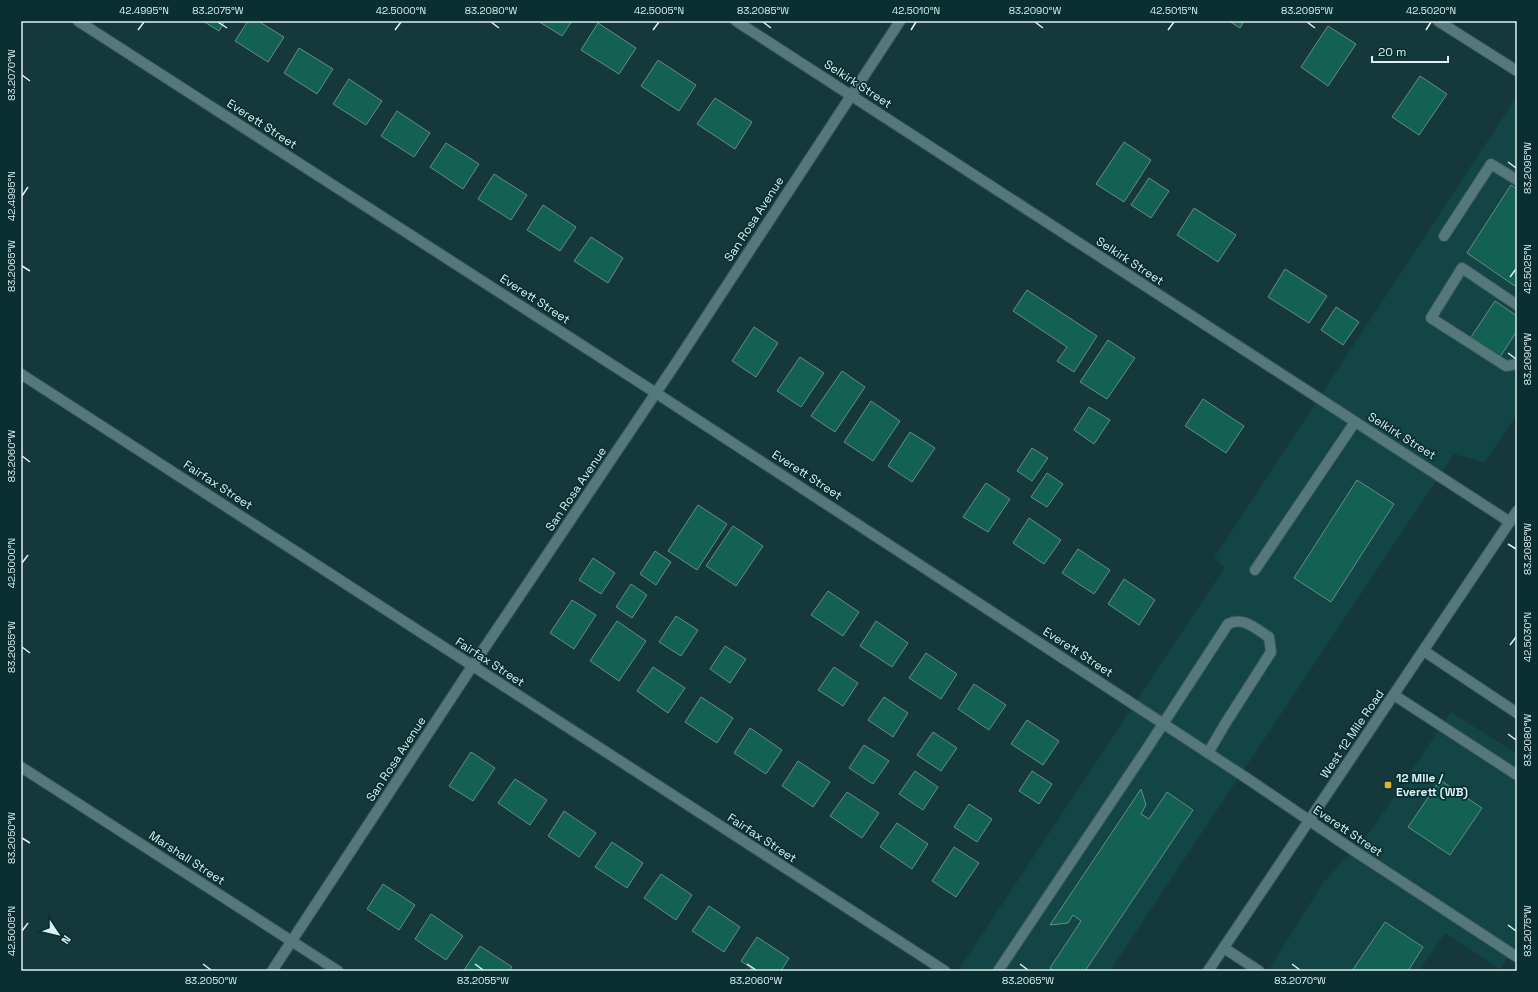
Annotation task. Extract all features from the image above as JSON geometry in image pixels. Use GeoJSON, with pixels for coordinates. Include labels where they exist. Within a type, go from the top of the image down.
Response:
{"type":"FeatureCollection","features":[{"type":"Feature","properties":{"kind":"street","name":"Everett Street"},"geometry":{"type":"LineString","coordinates":[[78,21],[656,393],[1163,723],[1517,957]]}},
{"type":"Feature","properties":{"kind":"street","name":"Selkirk Street"},"geometry":{"type":"LineString","coordinates":[[736,21],[1510,522]]}},
{"type":"Feature","properties":{"kind":"street","name":"San Rosa Avenue"},"geometry":{"type":"LineString","coordinates":[[272,971],[473,665],[656,393],[900,21]]}},
{"type":"Feature","properties":{"kind":"street"},"geometry":{"type":"LineString","coordinates":[[1438,21],[1517,71]]}},
{"type":"Feature","properties":{"kind":"street"},"geometry":{"type":"LineString","coordinates":[[1444,236],[1492,164],[1517,180]]}},
{"type":"Feature","properties":{"kind":"street"},"geometry":{"type":"LineString","coordinates":[[1517,305],[1462,268],[1430,318],[1506,366],[1517,364]]}},
{"type":"Feature","properties":{"kind":"street","name":"Fairfax Street"},"geometry":{"type":"LineString","coordinates":[[21,374],[945,971]]}},
{"type":"Feature","properties":{"kind":"street"},"geometry":{"type":"LineString","coordinates":[[1256,570],[1355,422]]}},
{"type":"Feature","properties":{"kind":"street","name":"West 12 Mile Road"},"geometry":{"type":"LineString","coordinates":[[1208,971],[1517,511]]}},
{"type":"Feature","properties":{"kind":"street"},"geometry":{"type":"LineString","coordinates":[[998,971],[1144,754],[1228,624],[1235,620],[1244,621],[1269,637],[1271,652],[1208,753]]}},
{"type":"Feature","properties":{"kind":"street"},"geometry":{"type":"LineString","coordinates":[[1424,651],[1517,713]]}},
{"type":"Feature","properties":{"kind":"street"},"geometry":{"type":"LineString","coordinates":[[1394,695],[1517,775]]}},
{"type":"Feature","properties":{"kind":"street","name":"Marshall Street"},"geometry":{"type":"LineString","coordinates":[[21,767],[338,971]]}},
{"type":"Feature","properties":{"kind":"street"},"geometry":{"type":"LineString","coordinates":[[1224,948],[1259,971]]}},
{"type":"Feature","properties":{"kind":"shaded area"},"geometry":{"type":"Polygon","coordinates":[[[1517,96],[1517,414],[1485,462],[1454,454],[1110,971],[958,971],[1225,567],[1214,558],[1517,96]]]}},
{"type":"Feature","properties":{"kind":"shaded area"},"geometry":{"type":"Polygon","coordinates":[[[1451,712],[1517,754],[1517,943],[1500,969],[1445,933],[1419,971],[1268,971],[1323,883],[1373,828],[1451,712]]]}},
{"type":"Feature","properties":{"kind":"building"},"geometry":{"type":"Polygon","coordinates":[[[203,21],[225,21],[219,31],[203,21]]]}},
{"type":"Feature","properties":{"kind":"building"},"geometry":{"type":"Polygon","coordinates":[[[248,21],[258,21],[284,37],[268,62],[235,41],[248,21]]]}},
{"type":"Feature","properties":{"kind":"building"},"geometry":{"type":"Polygon","coordinates":[[[538,21],[572,21],[562,36],[538,21]]]}},
{"type":"Feature","properties":{"kind":"building"},"geometry":{"type":"Polygon","coordinates":[[[1229,21],[1244,21],[1240,28],[1229,21]]]}},
{"type":"Feature","properties":{"kind":"building"},"geometry":{"type":"Polygon","coordinates":[[[598,23],[636,48],[619,74],[581,50],[598,23]]]}},
{"type":"Feature","properties":{"kind":"building"},"geometry":{"type":"Polygon","coordinates":[[[1328,26],[1356,44],[1328,86],[1301,67],[1328,26]]]}},
{"type":"Feature","properties":{"kind":"building"},"geometry":{"type":"Polygon","coordinates":[[[299,48],[333,69],[317,94],[284,73],[299,48]]]}},
{"type":"Feature","properties":{"kind":"building"},"geometry":{"type":"Polygon","coordinates":[[[658,60],[696,85],[679,111],[641,86],[658,60]]]}},
{"type":"Feature","properties":{"kind":"building"},"geometry":{"type":"Polygon","coordinates":[[[1420,76],[1447,94],[1419,135],[1392,117],[1420,76]]]}},
{"type":"Feature","properties":{"kind":"building"},"geometry":{"type":"Polygon","coordinates":[[[349,79],[382,101],[366,125],[333,104],[349,79]]]}},
{"type":"Feature","properties":{"kind":"building"},"geometry":{"type":"Polygon","coordinates":[[[715,98],[752,122],[735,149],[697,124],[715,98]]]}},
{"type":"Feature","properties":{"kind":"building"},"geometry":{"type":"Polygon","coordinates":[[[397,111],[430,133],[414,157],[381,136],[397,111]]]}},
{"type":"Feature","properties":{"kind":"building"},"geometry":{"type":"Polygon","coordinates":[[[1124,142],[1151,160],[1124,202],[1096,184],[1124,142]]]}},
{"type":"Feature","properties":{"kind":"building"},"geometry":{"type":"Polygon","coordinates":[[[446,143],[479,164],[463,189],[430,167],[446,143]]]}},
{"type":"Feature","properties":{"kind":"building"},"geometry":{"type":"Polygon","coordinates":[[[494,174],[527,195],[511,220],[478,199],[494,174]]]}},
{"type":"Feature","properties":{"kind":"building"},"geometry":{"type":"Polygon","coordinates":[[[1149,178],[1169,191],[1151,218],[1131,205],[1149,178]]]}},
{"type":"Feature","properties":{"kind":"building"},"geometry":{"type":"Polygon","coordinates":[[[1511,185],[1517,189],[1517,283],[1515,286],[1467,253],[1511,185]]]}},
{"type":"Feature","properties":{"kind":"building"},"geometry":{"type":"Polygon","coordinates":[[[543,205],[576,227],[560,251],[527,230],[543,205]]]}},
{"type":"Feature","properties":{"kind":"building"},"geometry":{"type":"Polygon","coordinates":[[[1194,208],[1236,235],[1218,262],[1177,235],[1194,208]]]}},
{"type":"Feature","properties":{"kind":"building"},"geometry":{"type":"Polygon","coordinates":[[[591,237],[623,258],[608,283],[574,261],[591,237]]]}},
{"type":"Feature","properties":{"kind":"building"},"geometry":{"type":"Polygon","coordinates":[[[1285,269],[1327,296],[1309,323],[1268,297],[1285,269]]]}},
{"type":"Feature","properties":{"kind":"building"},"geometry":{"type":"Polygon","coordinates":[[[1027,290],[1097,336],[1074,372],[1057,361],[1067,347],[1013,311],[1027,290]]]}},
{"type":"Feature","properties":{"kind":"building"},"geometry":{"type":"Polygon","coordinates":[[[1495,301],[1517,316],[1517,331],[1500,357],[1471,337],[1495,301]]]}},
{"type":"Feature","properties":{"kind":"building"},"geometry":{"type":"Polygon","coordinates":[[[1336,307],[1359,322],[1343,345],[1321,330],[1336,307]]]}},
{"type":"Feature","properties":{"kind":"building"},"geometry":{"type":"Polygon","coordinates":[[[754,327],[778,343],[756,377],[732,361],[754,327]]]}},
{"type":"Feature","properties":{"kind":"building"},"geometry":{"type":"Polygon","coordinates":[[[1108,340],[1135,358],[1107,399],[1080,382],[1108,340]]]}},
{"type":"Feature","properties":{"kind":"building"},"geometry":{"type":"Polygon","coordinates":[[[800,357],[824,373],[801,407],[777,391],[800,357]]]}},
{"type":"Feature","properties":{"kind":"building"},"geometry":{"type":"Polygon","coordinates":[[[842,371],[865,387],[835,432],[811,416],[842,371]]]}},
{"type":"Feature","properties":{"kind":"building"},"geometry":{"type":"Polygon","coordinates":[[[1203,399],[1244,426],[1226,453],[1185,426],[1203,399]]]}},
{"type":"Feature","properties":{"kind":"building"},"geometry":{"type":"Polygon","coordinates":[[[871,401],[900,421],[873,461],[844,442],[871,401]]]}},
{"type":"Feature","properties":{"kind":"building"},"geometry":{"type":"Polygon","coordinates":[[[1089,407],[1110,420],[1094,444],[1074,430],[1089,407]]]}},
{"type":"Feature","properties":{"kind":"building"},"geometry":{"type":"Polygon","coordinates":[[[910,432],[935,448],[912,482],[888,466],[910,432]]]}},
{"type":"Feature","properties":{"kind":"building"},"geometry":{"type":"Polygon","coordinates":[[[1032,448],[1048,458],[1032,481],[1017,471],[1032,448]]]}},
{"type":"Feature","properties":{"kind":"building"},"geometry":{"type":"Polygon","coordinates":[[[1047,473],[1063,484],[1047,507],[1031,497],[1047,473]]]}},
{"type":"Feature","properties":{"kind":"building"},"geometry":{"type":"Polygon","coordinates":[[[1357,480],[1394,504],[1331,602],[1294,578],[1357,480]]]}},
{"type":"Feature","properties":{"kind":"building"},"geometry":{"type":"Polygon","coordinates":[[[986,483],[1010,499],[988,532],[963,517],[986,483]]]}},
{"type":"Feature","properties":{"kind":"building"},"geometry":{"type":"Polygon","coordinates":[[[698,505],[727,524],[697,570],[668,551],[698,505]]]}},
{"type":"Feature","properties":{"kind":"building"},"geometry":{"type":"Polygon","coordinates":[[[1029,518],[1061,540],[1044,564],[1013,543],[1029,518]]]}},
{"type":"Feature","properties":{"kind":"building"},"geometry":{"type":"Polygon","coordinates":[[[733,526],[763,546],[736,586],[706,566],[733,526]]]}},
{"type":"Feature","properties":{"kind":"building"},"geometry":{"type":"Polygon","coordinates":[[[1078,549],[1110,570],[1094,594],[1062,573],[1078,549]]]}},
{"type":"Feature","properties":{"kind":"building"},"geometry":{"type":"Polygon","coordinates":[[[655,551],[671,562],[656,585],[640,574],[655,551]]]}},
{"type":"Feature","properties":{"kind":"building"},"geometry":{"type":"Polygon","coordinates":[[[593,558],[615,573],[601,594],[579,580],[593,558]]]}},
{"type":"Feature","properties":{"kind":"building"},"geometry":{"type":"Polygon","coordinates":[[[1124,579],[1155,600],[1139,625],[1108,604],[1124,579]]]}},
{"type":"Feature","properties":{"kind":"building"},"geometry":{"type":"Polygon","coordinates":[[[631,584],[647,595],[632,618],[616,607],[631,584]]]}},
{"type":"Feature","properties":{"kind":"building"},"geometry":{"type":"Polygon","coordinates":[[[828,591],[859,612],[843,636],[811,615],[828,591]]]}},
{"type":"Feature","properties":{"kind":"building"},"geometry":{"type":"Polygon","coordinates":[[[572,600],[596,615],[574,649],[550,633],[572,600]]]}},
{"type":"Feature","properties":{"kind":"building"},"geometry":{"type":"Polygon","coordinates":[[[676,616],[698,630],[681,656],[659,642],[676,616]]]}},
{"type":"Feature","properties":{"kind":"building"},"geometry":{"type":"Polygon","coordinates":[[[617,621],[646,641],[619,681],[590,661],[617,621]]]}},
{"type":"Feature","properties":{"kind":"building"},"geometry":{"type":"Polygon","coordinates":[[[876,621],[908,643],[892,667],[860,646],[876,621]]]}},
{"type":"Feature","properties":{"kind":"building"},"geometry":{"type":"Polygon","coordinates":[[[725,646],[746,659],[730,683],[710,669],[725,646]]]}},
{"type":"Feature","properties":{"kind":"building"},"geometry":{"type":"Polygon","coordinates":[[[926,653],[957,674],[941,699],[909,678],[926,653]]]}},
{"type":"Feature","properties":{"kind":"building"},"geometry":{"type":"Polygon","coordinates":[[[653,667],[685,688],[668,713],[637,691],[653,667]]]}},
{"type":"Feature","properties":{"kind":"building"},"geometry":{"type":"Polygon","coordinates":[[[834,667],[858,683],[843,706],[818,690],[834,667]]]}},
{"type":"Feature","properties":{"kind":"building"},"geometry":{"type":"Polygon","coordinates":[[[974,684],[1006,705],[989,730],[958,709],[974,684]]]}},
{"type":"Feature","properties":{"kind":"building"},"geometry":{"type":"Polygon","coordinates":[[[701,697],[733,718],[717,743],[685,722],[701,697]]]}},
{"type":"Feature","properties":{"kind":"building"},"geometry":{"type":"Polygon","coordinates":[[[884,697],[908,713],[893,737],[868,720],[884,697]]]}},
{"type":"Feature","properties":{"kind":"building"},"geometry":{"type":"Polygon","coordinates":[[[1027,720],[1059,741],[1043,765],[1011,744],[1027,720]]]}},
{"type":"Feature","properties":{"kind":"building"},"geometry":{"type":"Polygon","coordinates":[[[750,728],[782,750],[766,774],[734,753],[750,728]]]}},
{"type":"Feature","properties":{"kind":"building"},"geometry":{"type":"Polygon","coordinates":[[[933,732],[957,748],[941,771],[917,755],[933,732]]]}},
{"type":"Feature","properties":{"kind":"building"},"geometry":{"type":"Polygon","coordinates":[[[864,745],[889,761],[873,784],[849,768],[864,745]]]}},
{"type":"Feature","properties":{"kind":"building"},"geometry":{"type":"Polygon","coordinates":[[[471,752],[495,768],[473,801],[449,786],[471,752]]]}},
{"type":"Feature","properties":{"kind":"building"},"geometry":{"type":"Polygon","coordinates":[[[798,761],[830,782],[813,807],[782,786],[798,761]]]}},
{"type":"Feature","properties":{"kind":"building"},"geometry":{"type":"Polygon","coordinates":[[[915,771],[938,787],[923,810],[899,794],[915,771]]]}},
{"type":"Feature","properties":{"kind":"building"},"geometry":{"type":"Polygon","coordinates":[[[1032,771],[1052,784],[1039,804],[1019,791],[1032,771]]]}},
{"type":"Feature","properties":{"kind":"building"},"geometry":{"type":"Polygon","coordinates":[[[515,779],[547,800],[530,825],[498,803],[515,779]]]}},
{"type":"Feature","properties":{"kind":"building"},"geometry":{"type":"Polygon","coordinates":[[[1440,780],[1482,808],[1450,855],[1408,827],[1440,780]]]}},
{"type":"Feature","properties":{"kind":"building"},"geometry":{"type":"Polygon","coordinates":[[[1141,789],[1146,805],[1141,814],[1149,819],[1167,792],[1193,810],[1085,971],[1055,971],[1050,968],[1081,921],[1073,915],[1068,923],[1050,925],[1141,789]]]}},
{"type":"Feature","properties":{"kind":"building"},"geometry":{"type":"Polygon","coordinates":[[[847,792],[879,813],[862,838],[830,816],[847,792]]]}},
{"type":"Feature","properties":{"kind":"building"},"geometry":{"type":"Polygon","coordinates":[[[969,804],[992,819],[977,842],[954,827],[969,804]]]}},
{"type":"Feature","properties":{"kind":"building"},"geometry":{"type":"Polygon","coordinates":[[[564,811],[596,833],[579,857],[548,836],[564,811]]]}},
{"type":"Feature","properties":{"kind":"building"},"geometry":{"type":"Polygon","coordinates":[[[897,823],[928,844],[912,869],[880,847],[897,823]]]}},
{"type":"Feature","properties":{"kind":"building"},"geometry":{"type":"Polygon","coordinates":[[[612,842],[643,863],[627,888],[595,867],[612,842]]]}},
{"type":"Feature","properties":{"kind":"building"},"geometry":{"type":"Polygon","coordinates":[[[954,847],[979,863],[956,897],[932,881],[954,847]]]}},
{"type":"Feature","properties":{"kind":"building"},"geometry":{"type":"Polygon","coordinates":[[[661,874],[692,895],[676,920],[644,898],[661,874]]]}},
{"type":"Feature","properties":{"kind":"building"},"geometry":{"type":"Polygon","coordinates":[[[383,884],[415,905],[399,930],[367,909],[383,884]]]}},
{"type":"Feature","properties":{"kind":"building"},"geometry":{"type":"Polygon","coordinates":[[[709,906],[740,927],[724,952],[692,931],[709,906]]]}},
{"type":"Feature","properties":{"kind":"building"},"geometry":{"type":"Polygon","coordinates":[[[431,914],[463,936],[446,960],[415,939],[431,914]]]}},
{"type":"Feature","properties":{"kind":"building"},"geometry":{"type":"Polygon","coordinates":[[[1385,922],[1423,947],[1408,971],[1352,971],[1385,922]]]}},
{"type":"Feature","properties":{"kind":"building"},"geometry":{"type":"Polygon","coordinates":[[[757,937],[789,958],[781,971],[755,971],[741,961],[757,937]]]}},
{"type":"Feature","properties":{"kind":"building"},"geometry":{"type":"Polygon","coordinates":[[[480,946],[512,967],[509,971],[464,970],[480,946]]]}},
{"type":"Feature","properties":{"kind":"place","name":"12 Mile / Everett (WB)"},"geometry":{"type":"Point","coordinates":[1388,785]}}]}
